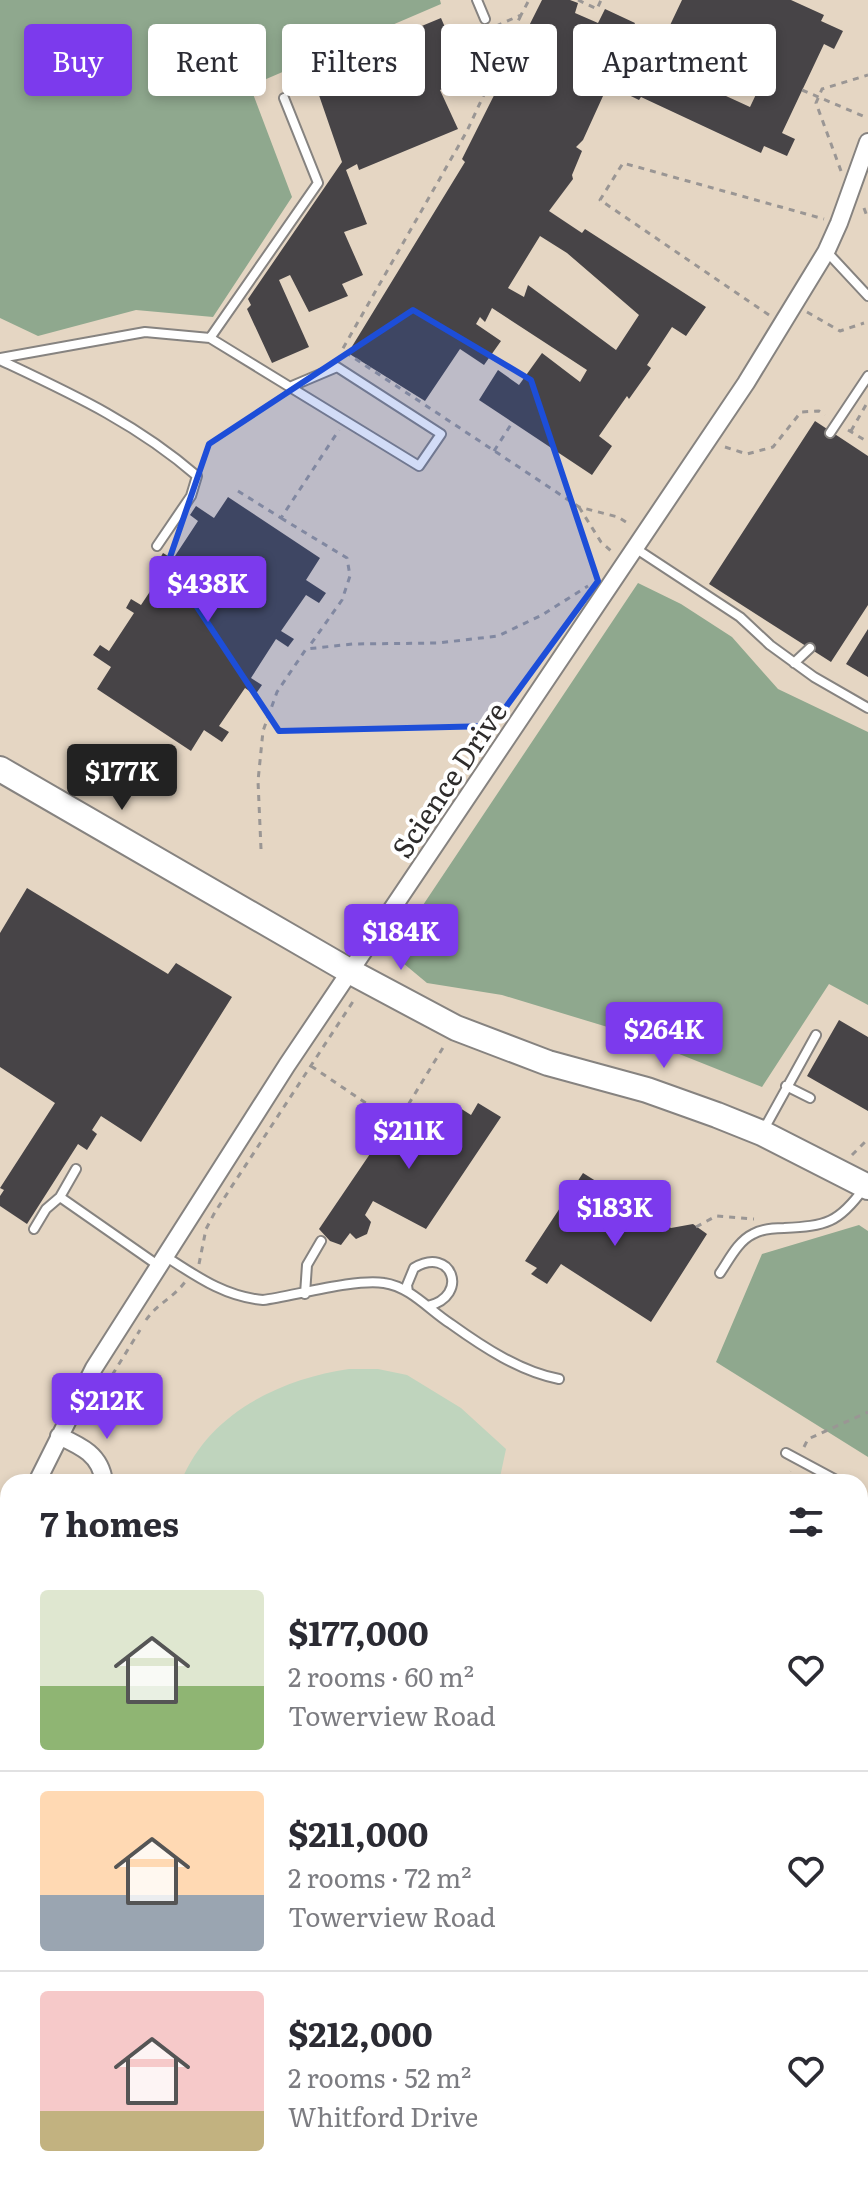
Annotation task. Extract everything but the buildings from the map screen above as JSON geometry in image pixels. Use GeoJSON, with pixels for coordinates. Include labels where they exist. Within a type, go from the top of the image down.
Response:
{"type":"FeatureCollection","features":[{"type":"Feature","properties":{"kind":"street","name":"Science Drive"},"geometry":{"type":"LineString","coordinates":[[41,1474],[94,1368],[162,1261],[351,972],[746,383],[826,252],[868,142]]}},
{"type":"Feature","properties":{"kind":"street"},"geometry":{"type":"LineString","coordinates":[[0,769],[351,972],[456,1028],[548,1063],[647,1090],[762,1133],[867,1186]]}},
{"type":"Feature","properties":{"kind":"street"},"geometry":{"type":"LineString","coordinates":[[59,1436],[77,1443],[96,1458],[103,1474]]}},
{"type":"Feature","properties":{"kind":"lane"},"geometry":{"type":"LineString","coordinates":[[477,0],[485,19]]}},
{"type":"Feature","properties":{"kind":"lane"},"geometry":{"type":"LineString","coordinates":[[210,338],[318,183],[284,98]]}},
{"type":"Feature","properties":{"kind":"lane"},"geometry":{"type":"LineString","coordinates":[[826,252],[868,296]]}},
{"type":"Feature","properties":{"kind":"lane"},"geometry":{"type":"LineString","coordinates":[[0,359],[145,332],[210,338],[419,466],[441,434],[337,367],[292,386]]}},
{"type":"Feature","properties":{"kind":"lane"},"geometry":{"type":"LineString","coordinates":[[0,359],[105,410],[163,446],[197,476],[191,496],[157,546]]}},
{"type":"Feature","properties":{"kind":"lane"},"geometry":{"type":"LineString","coordinates":[[830,433],[868,376]]}},
{"type":"Feature","properties":{"kind":"lane"},"geometry":{"type":"LineString","coordinates":[[635,548],[740,617],[814,677],[868,708]]}},
{"type":"Feature","properties":{"kind":"lane"},"geometry":{"type":"LineString","coordinates":[[794,663],[810,648]]}},
{"type":"Feature","properties":{"kind":"lane"},"geometry":{"type":"LineString","coordinates":[[762,1133],[816,1035]]}},
{"type":"Feature","properties":{"kind":"lane"},"geometry":{"type":"LineString","coordinates":[[786,1086],[810,1098]]}},
{"type":"Feature","properties":{"kind":"lane"},"geometry":{"type":"LineString","coordinates":[[34,1229],[46,1209],[60,1197],[76,1169]]}},
{"type":"Feature","properties":{"kind":"lane"},"geometry":{"type":"LineString","coordinates":[[720,1273],[742,1242],[752,1234],[778,1228],[809,1227],[837,1219],[867,1186]]}},
{"type":"Feature","properties":{"kind":"lane"},"geometry":{"type":"LineString","coordinates":[[60,1197],[162,1261],[234,1296],[263,1300],[366,1282],[383,1283],[408,1292],[450,1324],[527,1370],[559,1379]]}},
{"type":"Feature","properties":{"kind":"lane"},"geometry":{"type":"LineString","coordinates":[[305,1294],[307,1265],[321,1241]]}},
{"type":"Feature","properties":{"kind":"lane"},"geometry":{"type":"LineString","coordinates":[[408,1292],[407,1285],[414,1268],[428,1261],[445,1265],[451,1272],[451,1290],[443,1300],[428,1306]]}},
{"type":"Feature","properties":{"kind":"lane"},"geometry":{"type":"LineString","coordinates":[[786,1453],[825,1474]]}},
{"type":"Feature","properties":{"kind":"path"},"geometry":{"type":"LineString","coordinates":[[578,0],[597,9],[601,0]]}},
{"type":"Feature","properties":{"kind":"path"},"geometry":{"type":"LineString","coordinates":[[521,15],[467,131],[342,350],[579,507],[618,517],[629,524]]}},
{"type":"Feature","properties":{"kind":"path"},"geometry":{"type":"LineString","coordinates":[[849,193],[816,103],[822,89],[868,75]]}},
{"type":"Feature","properties":{"kind":"path"},"geometry":{"type":"LineString","coordinates":[[802,90],[863,116]]}},
{"type":"Feature","properties":{"kind":"path"},"geometry":{"type":"LineString","coordinates":[[782,324],[600,200],[623,163],[839,223]]}},
{"type":"Feature","properties":{"kind":"path"},"geometry":{"type":"LineString","coordinates":[[864,208],[868,219]]}},
{"type":"Feature","properties":{"kind":"path"},"geometry":{"type":"LineString","coordinates":[[807,312],[840,331],[864,323]]}},
{"type":"Feature","properties":{"kind":"path"},"geometry":{"type":"LineString","coordinates":[[851,431],[868,401]]}},
{"type":"Feature","properties":{"kind":"path"},"geometry":{"type":"LineString","coordinates":[[721,447],[747,454],[773,447],[801,412],[819,411],[868,442]]}},
{"type":"Feature","properties":{"kind":"path"},"geometry":{"type":"LineString","coordinates":[[281,518],[346,420]]}},
{"type":"Feature","properties":{"kind":"path"},"geometry":{"type":"LineString","coordinates":[[494,451],[512,423]]}},
{"type":"Feature","properties":{"kind":"path"},"geometry":{"type":"LineString","coordinates":[[238,491],[347,558],[350,576],[342,600],[277,692],[263,731],[258,781],[261,849]]}},
{"type":"Feature","properties":{"kind":"path"},"geometry":{"type":"LineString","coordinates":[[579,507],[601,542],[611,551]]}},
{"type":"Feature","properties":{"kind":"path"},"geometry":{"type":"LineString","coordinates":[[306,649],[353,644],[438,643],[498,636],[542,615],[588,586]]}},
{"type":"Feature","properties":{"kind":"path"},"geometry":{"type":"LineString","coordinates":[[199,1264],[206,1229],[354,1000]]}},
{"type":"Feature","properties":{"kind":"path"},"geometry":{"type":"LineString","coordinates":[[310,1065],[382,1114],[391,1105],[405,1110],[456,1028]]}},
{"type":"Feature","properties":{"kind":"path"},"geometry":{"type":"LineString","coordinates":[[852,1155],[868,1139]]}},
{"type":"Feature","properties":{"kind":"path"},"geometry":{"type":"LineString","coordinates":[[102,1391],[157,1305],[175,1295],[186,1281]]}},
{"type":"Feature","properties":{"kind":"path"},"geometry":{"type":"LineString","coordinates":[[789,1474],[808,1439],[868,1412]]}},
{"type":"Feature","properties":{"kind":"highlighted area"},"geometry":{"type":"Polygon","coordinates":[[[413,310],[531,380],[598,581],[492,726],[279,731],[168,563],[209,444],[413,310]]]}},
{"type":"Feature","properties":{"kind":"shaded area"},"geometry":{"type":"Polygon","coordinates":[[[0,0],[868,0],[868,1474],[0,1474],[0,0]]]}},
{"type":"Feature","properties":{"kind":"green space"},"geometry":{"type":"Polygon","coordinates":[[[0,0],[440,0],[441,4],[394,24],[282,24],[282,72],[266,79],[266,24],[148,24],[148,96],[254,96],[292,197],[213,317],[136,310],[38,336],[0,318],[0,0]]]}},
{"type":"Feature","properties":{"kind":"green space"},"geometry":{"type":"Polygon","coordinates":[[[638,583],[681,604],[732,637],[778,689],[868,732],[868,1005],[829,984],[762,1087],[624,1032],[502,995],[427,983],[391,953],[638,583]]]}},
{"type":"Feature","properties":{"kind":"green space"},"geometry":{"type":"Polygon","coordinates":[[[859,1225],[868,1231],[868,1457],[716,1362],[762,1254],[859,1225]]]}},
{"type":"Feature","properties":{"kind":"green space"},"geometry":{"type":"Polygon","coordinates":[[[349,1369],[378,1369],[407,1375],[461,1408],[506,1449],[501,1474],[185,1474],[209,1437],[250,1403],[298,1381],[349,1369]]]}}]}
